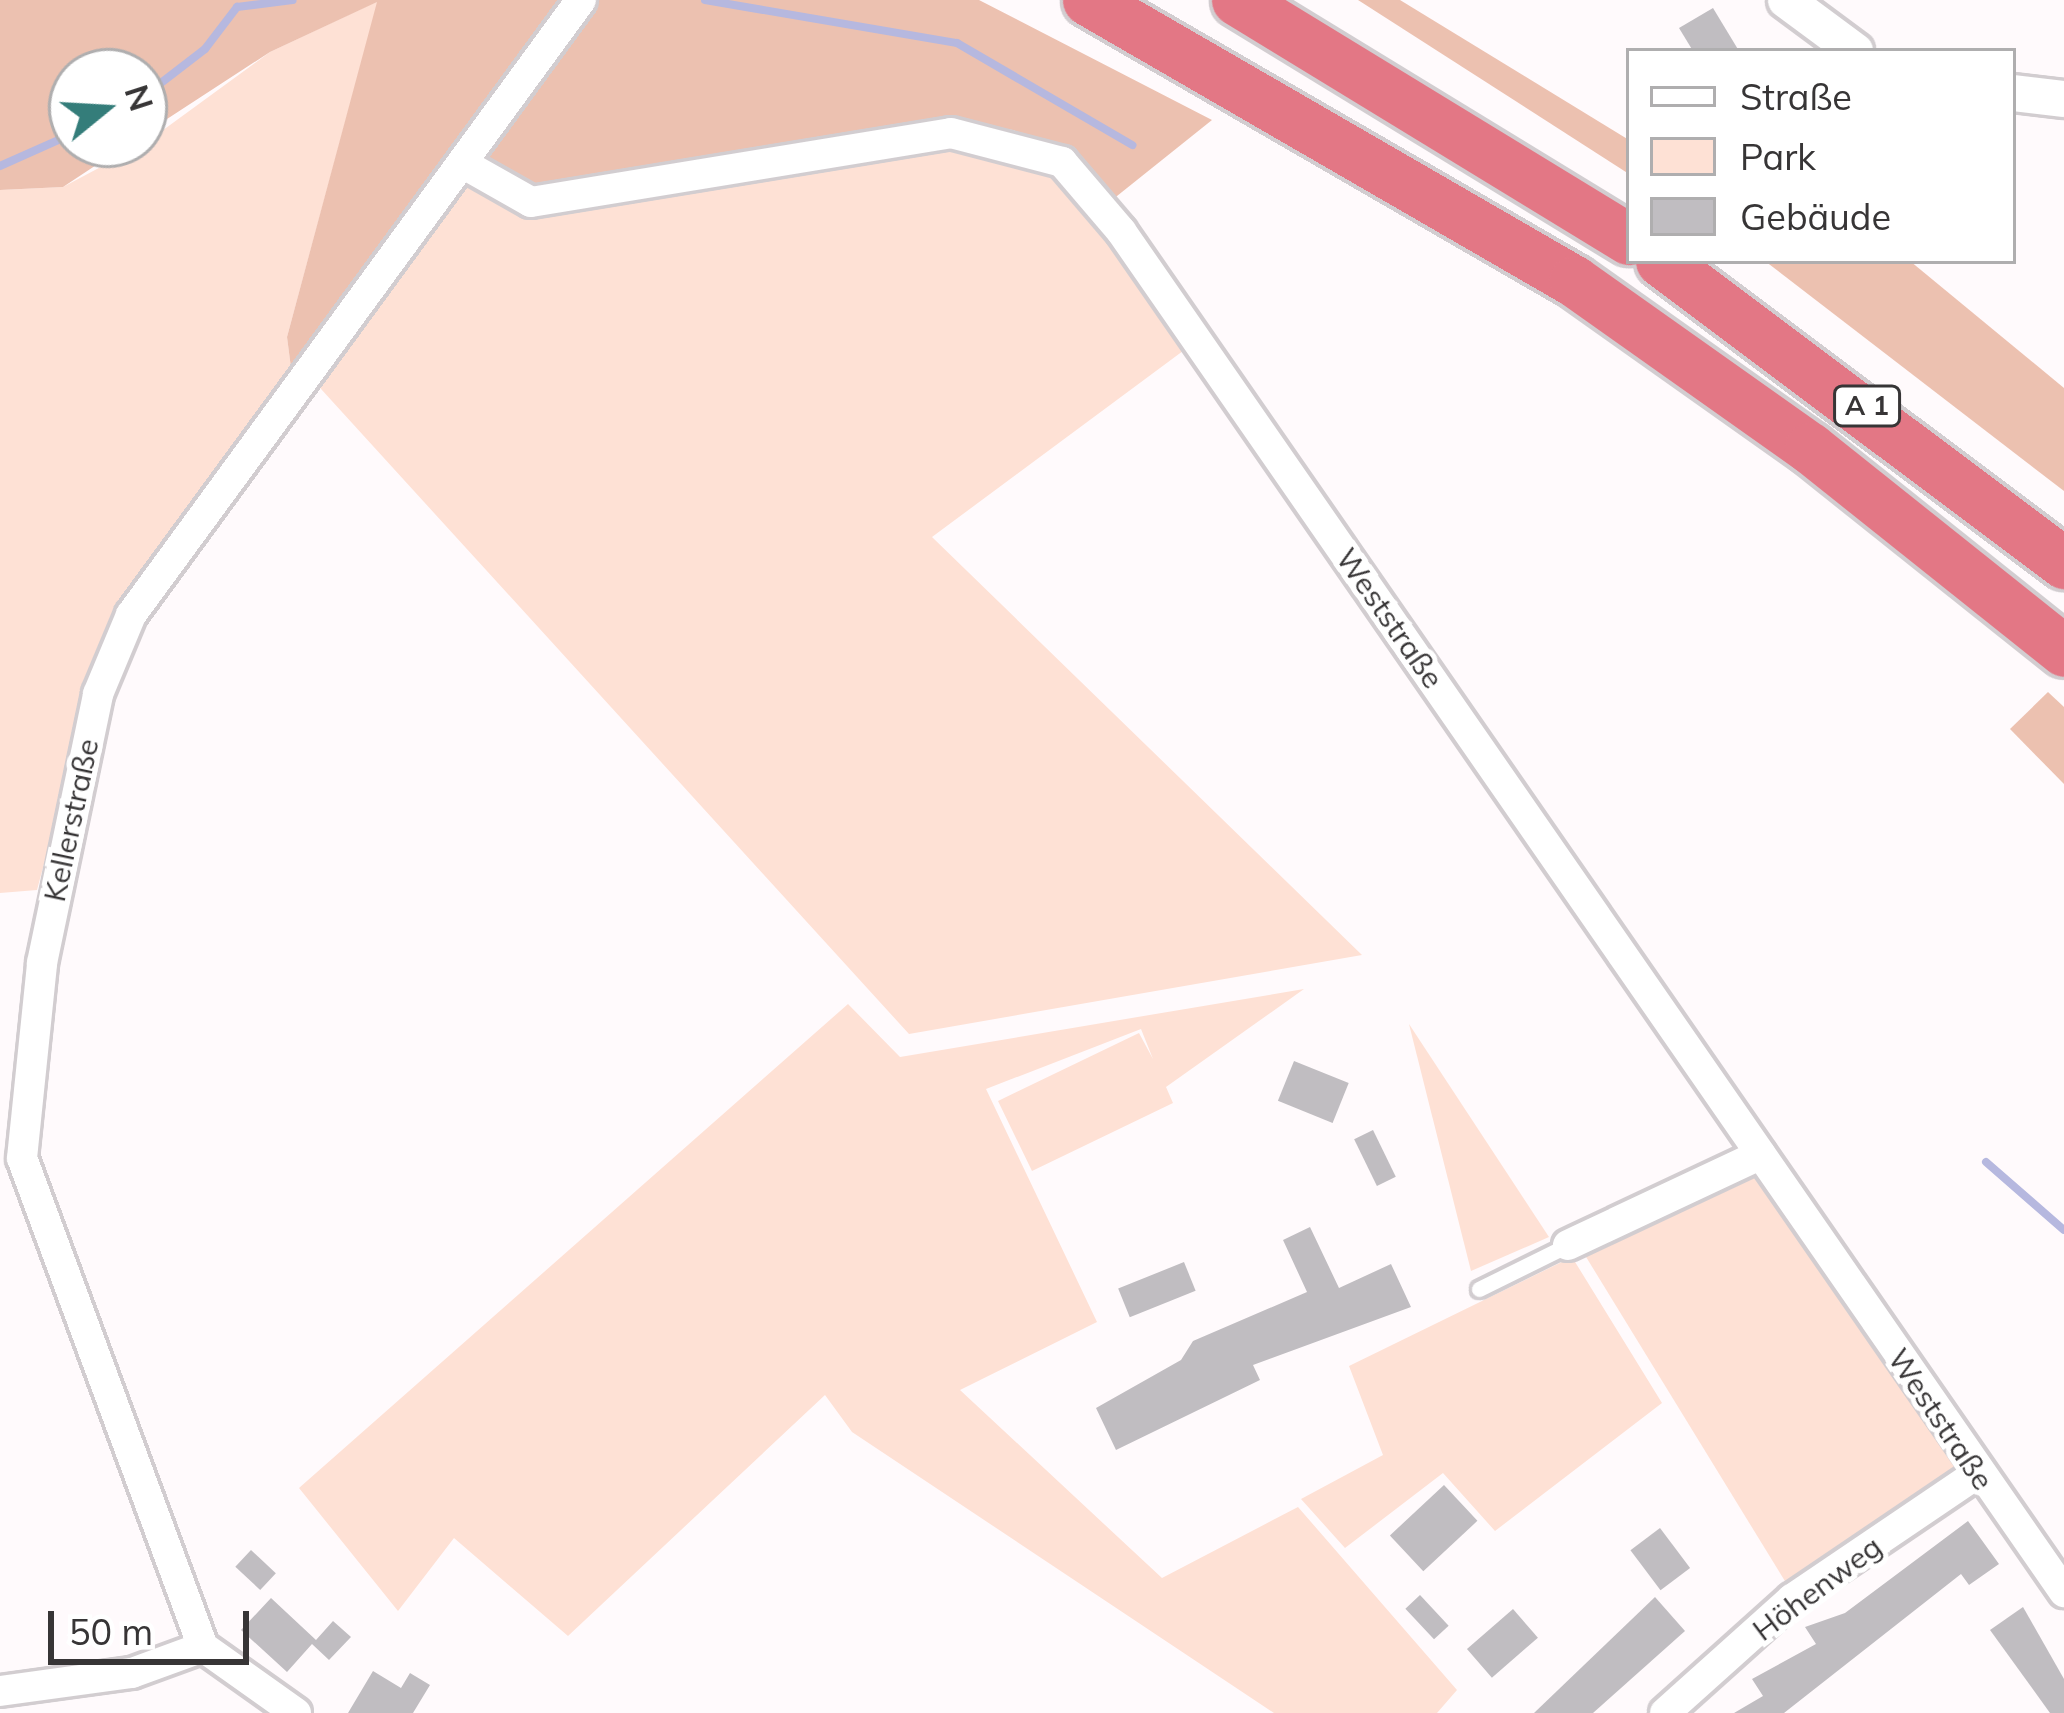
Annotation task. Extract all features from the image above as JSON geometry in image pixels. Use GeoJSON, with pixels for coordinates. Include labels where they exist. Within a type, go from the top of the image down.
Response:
{"type":"FeatureCollection","features":[{"type":"Feature","properties":{"kind":"highway","name":"A 1"},"geometry":{"type":"LineString","coordinates":[[1088,0],[1574,281],[1810,448],[2064,651]]}},
{"type":"Feature","properties":{"kind":"highway"},"geometry":{"type":"LineString","coordinates":[[1237,0],[1626,237]]}},
{"type":"Feature","properties":{"kind":"highway","name":"A 1"},"geometry":{"type":"LineString","coordinates":[[1665,264],[2064,563]]}},
{"type":"Feature","properties":{"kind":"street","name":"Kellerstraße"},"geometry":{"type":"LineString","coordinates":[[203,1647],[11,1155],[66,828],[98,694],[131,615],[581,0]]}},
{"type":"Feature","properties":{"kind":"street"},"geometry":{"type":"LineString","coordinates":[[1786,0],[1851,48]]}},
{"type":"Feature","properties":{"kind":"street"},"geometry":{"type":"LineString","coordinates":[[2016,92],[2064,99]]}},
{"type":"Feature","properties":{"kind":"street","name":"Weststraße"},"geometry":{"type":"LineString","coordinates":[[462,163],[531,202],[951,134],[1062,161],[2064,1592]]}},
{"type":"Feature","properties":{"kind":"street"},"geometry":{"type":"LineString","coordinates":[[1568,1245],[1761,1154]]}},
{"type":"Feature","properties":{"kind":"street","name":"Höhenweg"},"geometry":{"type":"LineString","coordinates":[[1665,1713],[1792,1599],[1978,1473]]}},
{"type":"Feature","properties":{"kind":"street"},"geometry":{"type":"LineString","coordinates":[[0,1691],[132,1673],[203,1647],[296,1713]]}},
{"type":"Feature","properties":{"kind":"lane"},"geometry":{"type":"LineString","coordinates":[[1480,1289],[1568,1245]]}},
{"type":"Feature","properties":{"kind":"green space"},"geometry":{"type":"Polygon","coordinates":[[[378,1],[287,337],[291,368],[110,617],[37,890],[0,893],[0,190],[63,187],[99,168],[168,168],[168,126],[270,52],[378,1]]]}},
{"type":"Feature","properties":{"kind":"green space"},"geometry":{"type":"Polygon","coordinates":[[[952,144],[1033,160],[1076,190],[1187,348],[932,537],[1362,955],[909,1034],[311,378],[465,171],[952,144]]]}},
{"type":"Feature","properties":{"kind":"green space"},"geometry":{"type":"Polygon","coordinates":[[[1304,989],[1166,1087],[1173,1103],[1032,1171],[998,1101],[1139,1033],[1153,1059],[1141,1029],[986,1089],[1097,1322],[960,1390],[1162,1578],[1298,1507],[1457,1690],[1437,1713],[1274,1713],[852,1432],[825,1395],[568,1636],[454,1538],[398,1611],[299,1488],[848,1004],[900,1057],[1304,989]]]}},
{"type":"Feature","properties":{"kind":"green space"},"geometry":{"type":"Polygon","coordinates":[[[1409,1024],[1549,1237],[1471,1271],[1409,1024]]]}},
{"type":"Feature","properties":{"kind":"green space"},"geometry":{"type":"Polygon","coordinates":[[[1762,1172],[1965,1472],[1791,1591],[1583,1252],[1762,1172]]]}},
{"type":"Feature","properties":{"kind":"green space"},"geometry":{"type":"Polygon","coordinates":[[[1572,1257],[1662,1403],[1495,1531],[1443,1473],[1345,1548],[1301,1499],[1383,1455],[1349,1366],[1572,1257]]]}},
{"type":"Feature","properties":{"kind":"shaded area"},"geometry":{"type":"Polygon","coordinates":[[[0,0],[979,0],[1212,120],[1112,200],[1068,155],[1013,130],[949,124],[534,196],[460,153],[291,368],[287,337],[377,2],[270,52],[168,118],[168,48],[48,48],[48,168],[92,168],[63,187],[0,190],[0,0]]]}},
{"type":"Feature","properties":{"kind":"shaded area"},"geometry":{"type":"Polygon","coordinates":[[[1358,0],[1400,0],[1626,138],[1626,172],[1358,0]]]}},
{"type":"Feature","properties":{"kind":"shaded area"},"geometry":{"type":"Polygon","coordinates":[[[1769,264],[1914,264],[2064,388],[2064,491],[1769,264]]]}},
{"type":"Feature","properties":{"kind":"shaded area"},"geometry":{"type":"Polygon","coordinates":[[[2048,692],[2064,707],[2064,784],[2010,729],[2048,692]]]}},
{"type":"Feature","properties":{"kind":"building"},"geometry":{"type":"Polygon","coordinates":[[[1713,8],[1737,48],[1691,48],[1679,28],[1713,8]]]}},
{"type":"Feature","properties":{"kind":"building"},"geometry":{"type":"Polygon","coordinates":[[[1294,1061],[1349,1083],[1333,1123],[1278,1101],[1294,1061]]]}},
{"type":"Feature","properties":{"kind":"building"},"geometry":{"type":"Polygon","coordinates":[[[1373,1130],[1396,1177],[1377,1186],[1354,1139],[1373,1130]]]}},
{"type":"Feature","properties":{"kind":"building"},"geometry":{"type":"Polygon","coordinates":[[[1310,1227],[1339,1288],[1391,1264],[1411,1307],[1253,1365],[1260,1380],[1116,1450],[1096,1408],[1181,1360],[1193,1341],[1307,1292],[1283,1240],[1310,1227]]]}},
{"type":"Feature","properties":{"kind":"building"},"geometry":{"type":"Polygon","coordinates":[[[1184,1262],[1196,1291],[1130,1317],[1118,1289],[1184,1262]]]}},
{"type":"Feature","properties":{"kind":"building"},"geometry":{"type":"Polygon","coordinates":[[[1444,1485],[1477,1521],[1423,1571],[1390,1535],[1444,1485]]]}},
{"type":"Feature","properties":{"kind":"building"},"geometry":{"type":"Polygon","coordinates":[[[1968,1521],[1999,1564],[1969,1585],[1961,1574],[1784,1713],[1734,1713],[1763,1696],[1752,1679],[1816,1644],[1805,1627],[1845,1613],[1968,1521]]]}},
{"type":"Feature","properties":{"kind":"building"},"geometry":{"type":"Polygon","coordinates":[[[1660,1528],[1690,1568],[1661,1590],[1630,1550],[1660,1528]]]}},
{"type":"Feature","properties":{"kind":"building"},"geometry":{"type":"Polygon","coordinates":[[[251,1550],[276,1573],[260,1590],[235,1567],[251,1550]]]}},
{"type":"Feature","properties":{"kind":"building"},"geometry":{"type":"Polygon","coordinates":[[[1420,1595],[1449,1626],[1434,1639],[1405,1609],[1420,1595]]]}},
{"type":"Feature","properties":{"kind":"building"},"geometry":{"type":"Polygon","coordinates":[[[1655,1597],[1685,1631],[1593,1713],[1534,1713],[1655,1597]]]}},
{"type":"Feature","properties":{"kind":"building"},"geometry":{"type":"Polygon","coordinates":[[[271,1598],[316,1640],[333,1621],[351,1637],[329,1660],[312,1644],[287,1672],[241,1630],[271,1598]]]}},
{"type":"Feature","properties":{"kind":"building"},"geometry":{"type":"Polygon","coordinates":[[[2023,1607],[2064,1679],[2064,1713],[2050,1713],[1990,1630],[2023,1607]]]}},
{"type":"Feature","properties":{"kind":"building"},"geometry":{"type":"Polygon","coordinates":[[[1513,1609],[1538,1638],[1492,1678],[1467,1649],[1513,1609]]]}},
{"type":"Feature","properties":{"kind":"building"},"geometry":{"type":"Polygon","coordinates":[[[373,1671],[401,1688],[410,1673],[430,1685],[413,1713],[348,1713],[373,1671]]]}},
{"type":"Feature","properties":{"kind":"waterway"},"geometry":{"type":"LineString","coordinates":[[168,78],[205,49],[237,7],[293,0]]}},
{"type":"Feature","properties":{"kind":"waterway"},"geometry":{"type":"LineString","coordinates":[[705,0],[957,43],[1132,145]]}},
{"type":"Feature","properties":{"kind":"waterway"},"geometry":{"type":"LineString","coordinates":[[0,166],[48,145]]}},
{"type":"Feature","properties":{"kind":"waterway"},"geometry":{"type":"LineString","coordinates":[[1986,1162],[2064,1230]]}}]}
